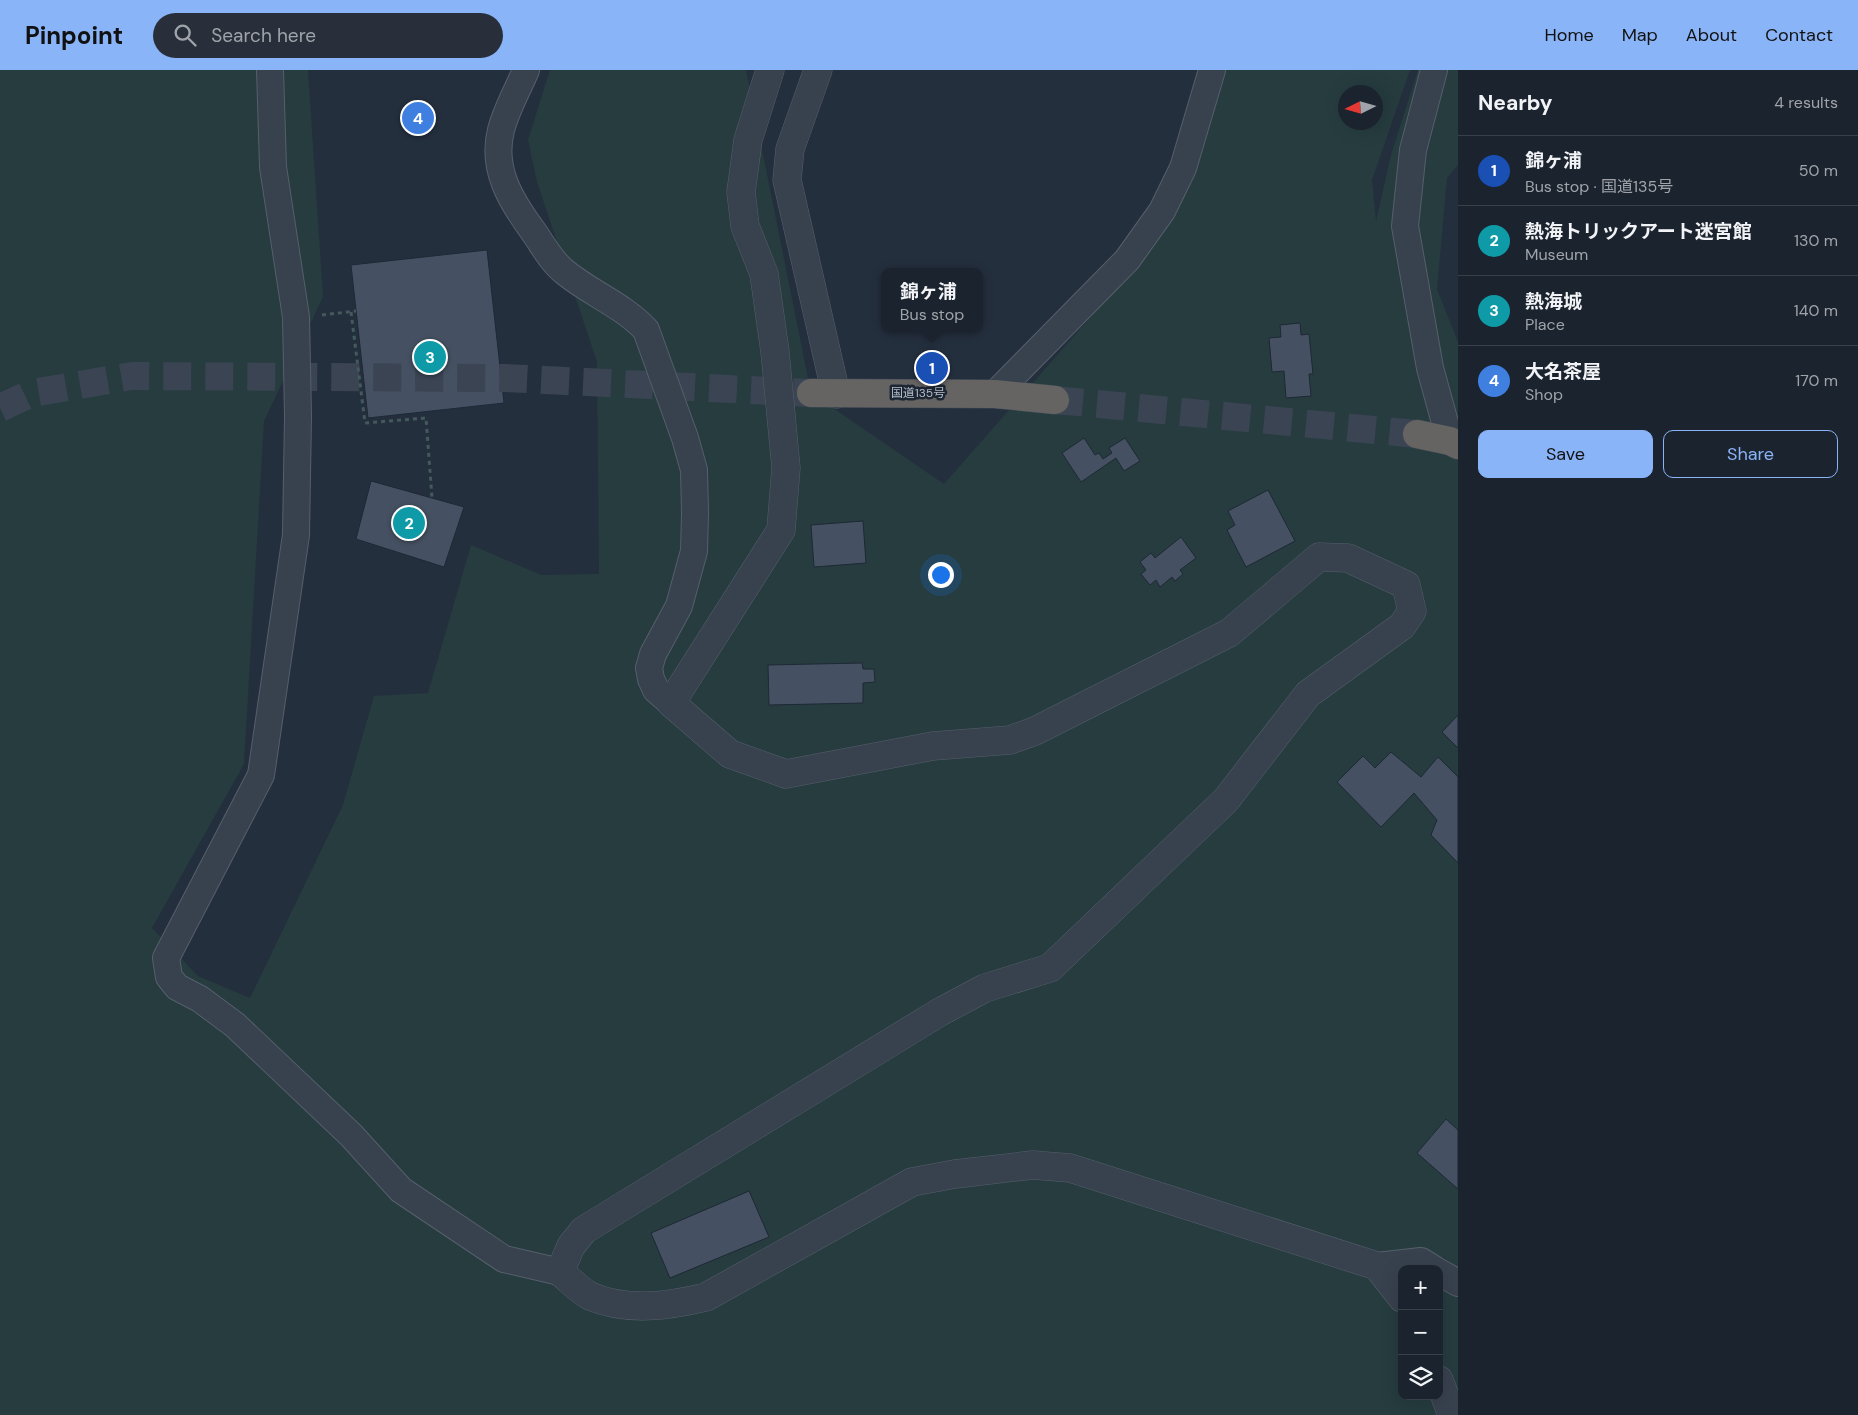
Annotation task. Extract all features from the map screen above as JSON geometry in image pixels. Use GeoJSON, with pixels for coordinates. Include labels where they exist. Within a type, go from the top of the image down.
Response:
{"type":"FeatureCollection","features":[{"type":"Feature","properties":{"kind":"highway","name":"国道135号"},"geometry":{"type":"LineString","coordinates":[[824,393],[995,394],[1055,400]]}},
{"type":"Feature","properties":{"kind":"highway"},"geometry":{"type":"LineString","coordinates":[[1417,434],[1454,443]]}},
{"type":"Feature","properties":{"kind":"street"},"geometry":{"type":"LineString","coordinates":[[270,70],[273,167],[296,317],[298,416],[296,535],[261,775],[166,958],[169,977],[177,987],[200,999],[235,1026],[351,1135],[401,1190],[504,1259],[560,1272],[589,1296],[625,1305],[672,1305],[706,1297],[912,1182],[955,1174],[1033,1165],[1070,1168],[1378,1266],[1421,1261],[1428,1265]]}},
{"type":"Feature","properties":{"kind":"street"},"geometry":{"type":"LineString","coordinates":[[526,70],[502,128],[498,144],[499,163],[509,194],[520,213],[564,272],[634,317],[646,330],[685,438],[694,470],[694,551],[679,606],[653,654],[649,668],[651,678],[656,690],[730,754],[786,774],[933,746],[1010,740],[1035,731],[1229,633],[1319,557],[1348,558],[1406,585],[1412,611],[1402,626],[1308,694],[1226,800],[1050,968],[985,988],[940,1012],[584,1230],[571,1246],[560,1272]]}},
{"type":"Feature","properties":{"kind":"street"},"geometry":{"type":"LineString","coordinates":[[671,703],[782,530],[786,468],[775,352],[764,274],[746,226],[741,192],[748,140],[770,70]]}},
{"type":"Feature","properties":{"kind":"street"},"geometry":{"type":"LineString","coordinates":[[818,70],[790,149],[786,180],[824,393]]}},
{"type":"Feature","properties":{"kind":"street"},"geometry":{"type":"LineString","coordinates":[[995,394],[1127,260],[1162,211],[1183,168],[1212,70]]}},
{"type":"Feature","properties":{"kind":"street"},"geometry":{"type":"LineString","coordinates":[[1434,70],[1413,150],[1405,226],[1430,368],[1454,443]]}},
{"type":"Feature","properties":{"kind":"street"},"geometry":{"type":"LineString","coordinates":[[1378,1266],[1398,1293]]}},
{"type":"Feature","properties":{"kind":"street"},"geometry":{"type":"LineString","coordinates":[[1443,1274],[1458,1283]]}},
{"type":"Feature","properties":{"kind":"street"},"geometry":{"type":"LineString","coordinates":[[1443,1391],[1452,1415]]}},
{"type":"Feature","properties":{"kind":"path"},"geometry":{"type":"LineString","coordinates":[[296,317],[356,311]]}},
{"type":"Feature","properties":{"kind":"path"},"geometry":{"type":"LineString","coordinates":[[351,312],[365,423],[426,418],[432,498]]}},
{"type":"Feature","properties":{"kind":"green space"},"geometry":{"type":"Polygon","coordinates":[[[0,70],[308,70],[323,297],[264,421],[244,764],[152,928],[198,976],[250,998],[343,805],[374,696],[428,693],[471,545],[541,575],[599,574],[597,362],[537,182],[528,140],[550,70],[746,70],[811,393],[944,484],[1131,271],[1223,70],[1410,70],[1372,180],[1376,221],[1391,155],[1418,70],[1458,70],[1458,165],[1447,178],[1437,289],[1458,342],[1458,1415],[0,1415],[0,70]]]}},
{"type":"Feature","properties":{"kind":"building"},"geometry":{"type":"Polygon","coordinates":[[[415,101],[429,105],[421,134],[407,131],[415,101]]]}},
{"type":"Feature","properties":{"kind":"building"},"geometry":{"type":"Polygon","coordinates":[[[487,250],[504,403],[368,418],[351,265],[487,250]]]}},
{"type":"Feature","properties":{"kind":"building"},"geometry":{"type":"Polygon","coordinates":[[[1300,323],[1301,335],[1309,334],[1313,374],[1309,374],[1311,396],[1286,398],[1284,371],[1272,372],[1269,338],[1281,337],[1280,325],[1300,323]]]}},
{"type":"Feature","properties":{"kind":"building"},"geometry":{"type":"Polygon","coordinates":[[[1084,438],[1095,455],[1099,453],[1103,459],[1112,453],[1109,448],[1125,438],[1140,461],[1124,471],[1116,458],[1081,482],[1062,453],[1084,438]]]}},
{"type":"Feature","properties":{"kind":"building"},"geometry":{"type":"Polygon","coordinates":[[[371,481],[464,507],[444,567],[356,539],[371,481]]]}},
{"type":"Feature","properties":{"kind":"building"},"geometry":{"type":"Polygon","coordinates":[[[1268,490],[1295,541],[1246,567],[1227,530],[1235,525],[1228,511],[1268,490]]]}},
{"type":"Feature","properties":{"kind":"building"},"geometry":{"type":"Polygon","coordinates":[[[863,521],[866,563],[814,567],[811,525],[863,521]]]}},
{"type":"Feature","properties":{"kind":"building"},"geometry":{"type":"Polygon","coordinates":[[[1181,537],[1196,558],[1180,570],[1183,574],[1175,581],[1172,577],[1160,587],[1156,580],[1150,585],[1141,574],[1146,570],[1140,562],[1151,553],[1155,558],[1181,537]]]}},
{"type":"Feature","properties":{"kind":"building"},"geometry":{"type":"Polygon","coordinates":[[[862,663],[863,669],[874,669],[875,682],[863,683],[863,703],[769,705],[768,665],[862,663]]]}},
{"type":"Feature","properties":{"kind":"building"},"geometry":{"type":"Polygon","coordinates":[[[1458,715],[1458,748],[1442,732],[1458,715]]]}},
{"type":"Feature","properties":{"kind":"building"},"geometry":{"type":"Polygon","coordinates":[[[1391,752],[1421,777],[1438,757],[1458,777],[1458,863],[1431,835],[1437,820],[1414,793],[1381,827],[1337,782],[1363,756],[1375,768],[1391,752]]]}},
{"type":"Feature","properties":{"kind":"building"},"geometry":{"type":"Polygon","coordinates":[[[1446,1119],[1458,1130],[1458,1189],[1417,1153],[1446,1119]]]}},
{"type":"Feature","properties":{"kind":"building"},"geometry":{"type":"Polygon","coordinates":[[[749,1191],[769,1237],[670,1278],[651,1233],[749,1191]]]}},
{"type":"Feature","properties":{"kind":"tunnel"},"geometry":{"type":"LineString","coordinates":[[0,408],[32,393],[132,376],[505,378],[811,393]]}},
{"type":"Feature","properties":{"kind":"tunnel"},"geometry":{"type":"LineString","coordinates":[[1055,400],[1417,434]]}},
{"type":"Feature","properties":{"kind":"place","name":"大名茶屋"},"geometry":{"type":"Point","coordinates":[418,118]}},
{"type":"Feature","properties":{"kind":"place","name":"熱海城"},"geometry":{"type":"Point","coordinates":[430,357]}},
{"type":"Feature","properties":{"kind":"place","name":"錦ヶ浦"},"geometry":{"type":"Point","coordinates":[932,368]}},
{"type":"Feature","properties":{"kind":"place","name":"熱海トリックアート迷宮館"},"geometry":{"type":"Point","coordinates":[409,523]}}]}
